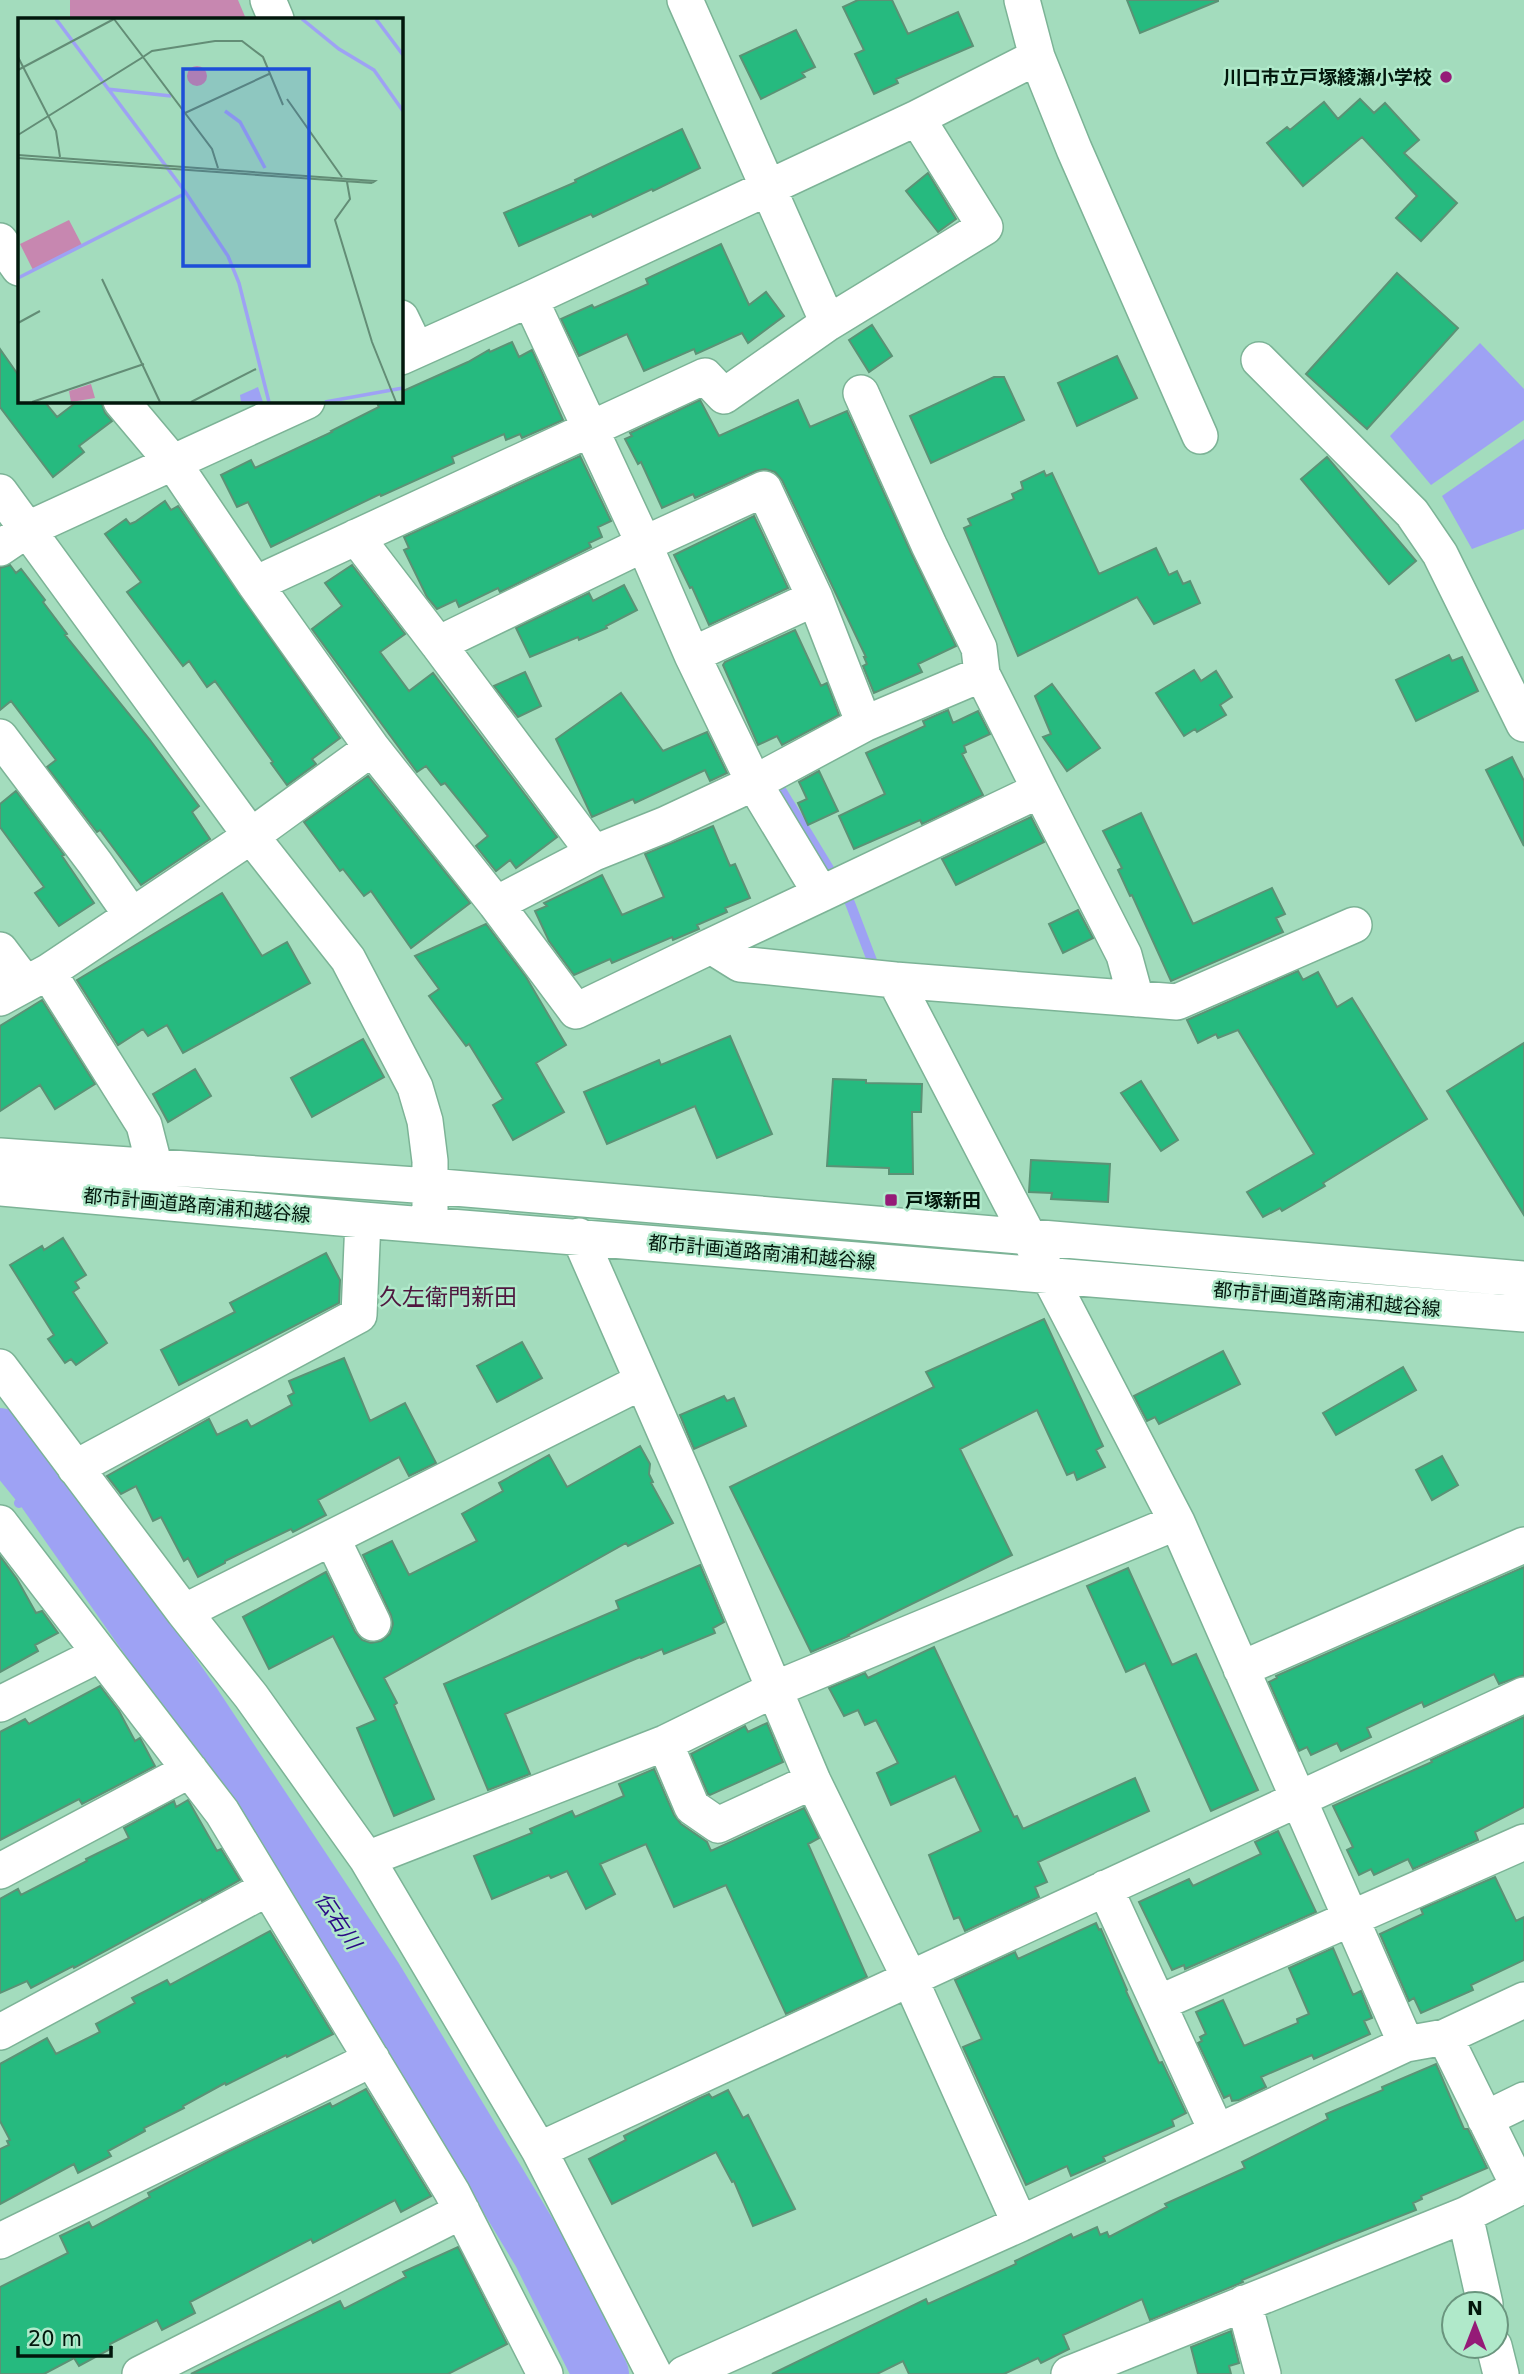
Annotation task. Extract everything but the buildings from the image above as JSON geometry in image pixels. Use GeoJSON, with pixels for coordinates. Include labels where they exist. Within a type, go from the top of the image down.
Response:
{"type":"FeatureCollection","features":[{"type":"Feature","properties":{"kind":"street"},"geometry":{"type":"LineString","coordinates":[[268,0],[275,18]]}},
{"type":"Feature","properties":{"kind":"street"},"geometry":{"type":"LineString","coordinates":[[685,0],[828,323]]}},
{"type":"Feature","properties":{"kind":"street"},"geometry":{"type":"LineString","coordinates":[[1022,0],[1037,57],[1074,149],[1200,436]]}},
{"type":"Feature","properties":{"kind":"street"},"geometry":{"type":"LineString","coordinates":[[402,323],[408,353],[530,299],[917,118],[1037,57]]}},
{"type":"Feature","properties":{"kind":"street"},"geometry":{"type":"LineString","coordinates":[[255,584],[705,376],[724,396],[828,323],[985,227],[917,118]]}},
{"type":"Feature","properties":{"kind":"street"},"geometry":{"type":"LineString","coordinates":[[0,241],[18,267]]}},
{"type":"Feature","properties":{"kind":"street"},"geometry":{"type":"LineString","coordinates":[[530,299],[644,544],[692,655],[754,783],[821,894]]}},
{"type":"Feature","properties":{"kind":"street"},"geometry":{"type":"LineString","coordinates":[[1259,360],[1412,513],[1440,554],[1524,724]]}},
{"type":"Feature","properties":{"kind":"street"},"geometry":{"type":"LineString","coordinates":[[861,393],[929,545],[979,648],[982,674],[1124,955],[1136,999]]}},
{"type":"Feature","properties":{"kind":"street"},"geometry":{"type":"LineString","coordinates":[[122,402],[173,464],[372,748],[496,904],[576,1011],[1040,790]]}},
{"type":"Feature","properties":{"kind":"street"},"geometry":{"type":"LineString","coordinates":[[14,539],[305,402]]}},
{"type":"Feature","properties":{"kind":"street"},"geometry":{"type":"LineString","coordinates":[[438,643],[764,489],[816,598],[864,724]]}},
{"type":"Feature","properties":{"kind":"street"},"geometry":{"type":"LineString","coordinates":[[0,492],[14,539],[348,959],[415,1087],[425,1121],[430,1161],[430,1224]]}},
{"type":"Feature","properties":{"kind":"street"},"geometry":{"type":"LineString","coordinates":[[356,537],[594,853]]}},
{"type":"Feature","properties":{"kind":"street"},"geometry":{"type":"LineString","coordinates":[[692,655],[816,598]]}},
{"type":"Feature","properties":{"kind":"street"},"geometry":{"type":"LineString","coordinates":[[496,904],[594,853],[664,825],[754,783],[864,724],[982,674]]}},
{"type":"Feature","properties":{"kind":"street"},"geometry":{"type":"LineString","coordinates":[[0,737],[132,915]]}},
{"type":"Feature","properties":{"kind":"street"},"geometry":{"type":"LineString","coordinates":[[24,984],[250,836],[372,748]]}},
{"type":"Feature","properties":{"kind":"street"},"geometry":{"type":"LineString","coordinates":[[711,946],[740,964],[895,980],[1177,1002],[1354,925]]}},
{"type":"Feature","properties":{"kind":"street"},"geometry":{"type":"LineString","coordinates":[[0,950],[24,984],[144,1125],[155,1168],[159,1202]]}},
{"type":"Feature","properties":{"kind":"street"},"geometry":{"type":"LineString","coordinates":[[895,980],[1177,1522],[1406,2044]]}},
{"type":"Feature","properties":{"kind":"street","name":"都市計画道路南浦和越谷線"},"geometry":{"type":"LineString","coordinates":[[0,1156],[430,1186],[1524,1279]]}},
{"type":"Feature","properties":{"kind":"street","name":"都市計画道路南浦和越谷線"},"geometry":{"type":"LineString","coordinates":[[0,1188],[1524,1314]]}},
{"type":"Feature","properties":{"kind":"street"},"geometry":{"type":"LineString","coordinates":[[75,1468],[359,1315],[363,1220]]}},
{"type":"Feature","properties":{"kind":"street"},"geometry":{"type":"LineString","coordinates":[[579,1236],[813,1781],[910,1979],[1020,2224]]}},
{"type":"Feature","properties":{"kind":"street"},"geometry":{"type":"LineString","coordinates":[[0,1367],[184,1612],[251,1696],[367,1859],[539,2150],[654,2374]]}},
{"type":"Feature","properties":{"kind":"street"},"geometry":{"type":"LineString","coordinates":[[184,1612],[641,1382]]}},
{"type":"Feature","properties":{"kind":"street"},"geometry":{"type":"LineString","coordinates":[[367,1859],[665,1743],[775,1689],[1177,1522]]}},
{"type":"Feature","properties":{"kind":"street"},"geometry":{"type":"LineString","coordinates":[[3,1534],[222,1812],[462,2211],[538,2372]]}},
{"type":"Feature","properties":{"kind":"street"},"geometry":{"type":"LineString","coordinates":[[332,1538],[373,1623]]}},
{"type":"Feature","properties":{"kind":"street"},"geometry":{"type":"LineString","coordinates":[[1241,1669],[1524,1545]]}},
{"type":"Feature","properties":{"kind":"street"},"geometry":{"type":"LineString","coordinates":[[0,1704],[100,1654]]}},
{"type":"Feature","properties":{"kind":"street"},"geometry":{"type":"LineString","coordinates":[[539,2150],[1524,1695]]}},
{"type":"Feature","properties":{"kind":"street"},"geometry":{"type":"LineString","coordinates":[[665,1743],[692,1807],[718,1825],[813,1781]]}},
{"type":"Feature","properties":{"kind":"street"},"geometry":{"type":"LineString","coordinates":[[0,1871],[190,1770]]}},
{"type":"Feature","properties":{"kind":"street"},"geometry":{"type":"LineString","coordinates":[[1159,2003],[1524,1842]]}},
{"type":"Feature","properties":{"kind":"street"},"geometry":{"type":"LineString","coordinates":[[0,2032],[268,1888]]}},
{"type":"Feature","properties":{"kind":"street"},"geometry":{"type":"LineString","coordinates":[[1105,1888],[1217,2132]]}},
{"type":"Feature","properties":{"kind":"street"},"geometry":{"type":"LineString","coordinates":[[684,2374],[1020,2224],[1406,2044],[1445,2037],[1524,2000]]}},
{"type":"Feature","properties":{"kind":"street"},"geometry":{"type":"LineString","coordinates":[[1069,2374],[1465,2215],[1521,2186],[1445,2037]]}},
{"type":"Feature","properties":{"kind":"street"},"geometry":{"type":"LineString","coordinates":[[0,2241],[372,2059]]}},
{"type":"Feature","properties":{"kind":"street"},"geometry":{"type":"LineString","coordinates":[[1485,2119],[1524,2100]]}},
{"type":"Feature","properties":{"kind":"street"},"geometry":{"type":"LineString","coordinates":[[140,2374],[462,2211]]}},
{"type":"Feature","properties":{"kind":"street"},"geometry":{"type":"LineString","coordinates":[[1465,2215],[1482,2290]]}},
{"type":"Feature","properties":{"kind":"street"},"geometry":{"type":"LineString","coordinates":[[1244,2303],[1263,2374]]}},
{"type":"Feature","properties":{"kind":"shaded area"},"geometry":{"type":"Polygon","coordinates":[[[70,0],[238,0],[246,18],[70,18],[70,0]]]}},
{"type":"Feature","properties":{"kind":"water"},"geometry":{"type":"Polygon","coordinates":[[[1480,343],[1524,389],[1524,420],[1431,485],[1390,436],[1480,343]]]}},
{"type":"Feature","properties":{"kind":"water"},"geometry":{"type":"Polygon","coordinates":[[[1524,439],[1524,529],[1472,549],[1442,496],[1524,439]]]}},
{"type":"Feature","properties":{"kind":"waterway"},"geometry":{"type":"LineString","coordinates":[[774,778],[850,903],[876,971]]}},
{"type":"Feature","properties":{"kind":"waterway","name":"伝右川"},"geometry":{"type":"LineString","coordinates":[[0,1436],[43,1489],[193,1703],[375,1978],[540,2252],[601,2374]]}},
{"type":"Feature","properties":{"kind":"waterway"},"geometry":{"type":"LineString","coordinates":[[19,1503],[43,1489]]}},
{"type":"Feature","properties":{"kind":"place","name":"川口市立戸塚綾瀬小学校"},"geometry":{"type":"Point","coordinates":[1446,77]}},
{"type":"Feature","properties":{"kind":"place","name":"戸塚新田"},"geometry":{"type":"Point","coordinates":[891,1200]}},
{"type":"Feature","properties":{"kind":"district","name":"久左衛門新田"},"geometry":{"type":"Point","coordinates":[448,1297]}}]}
